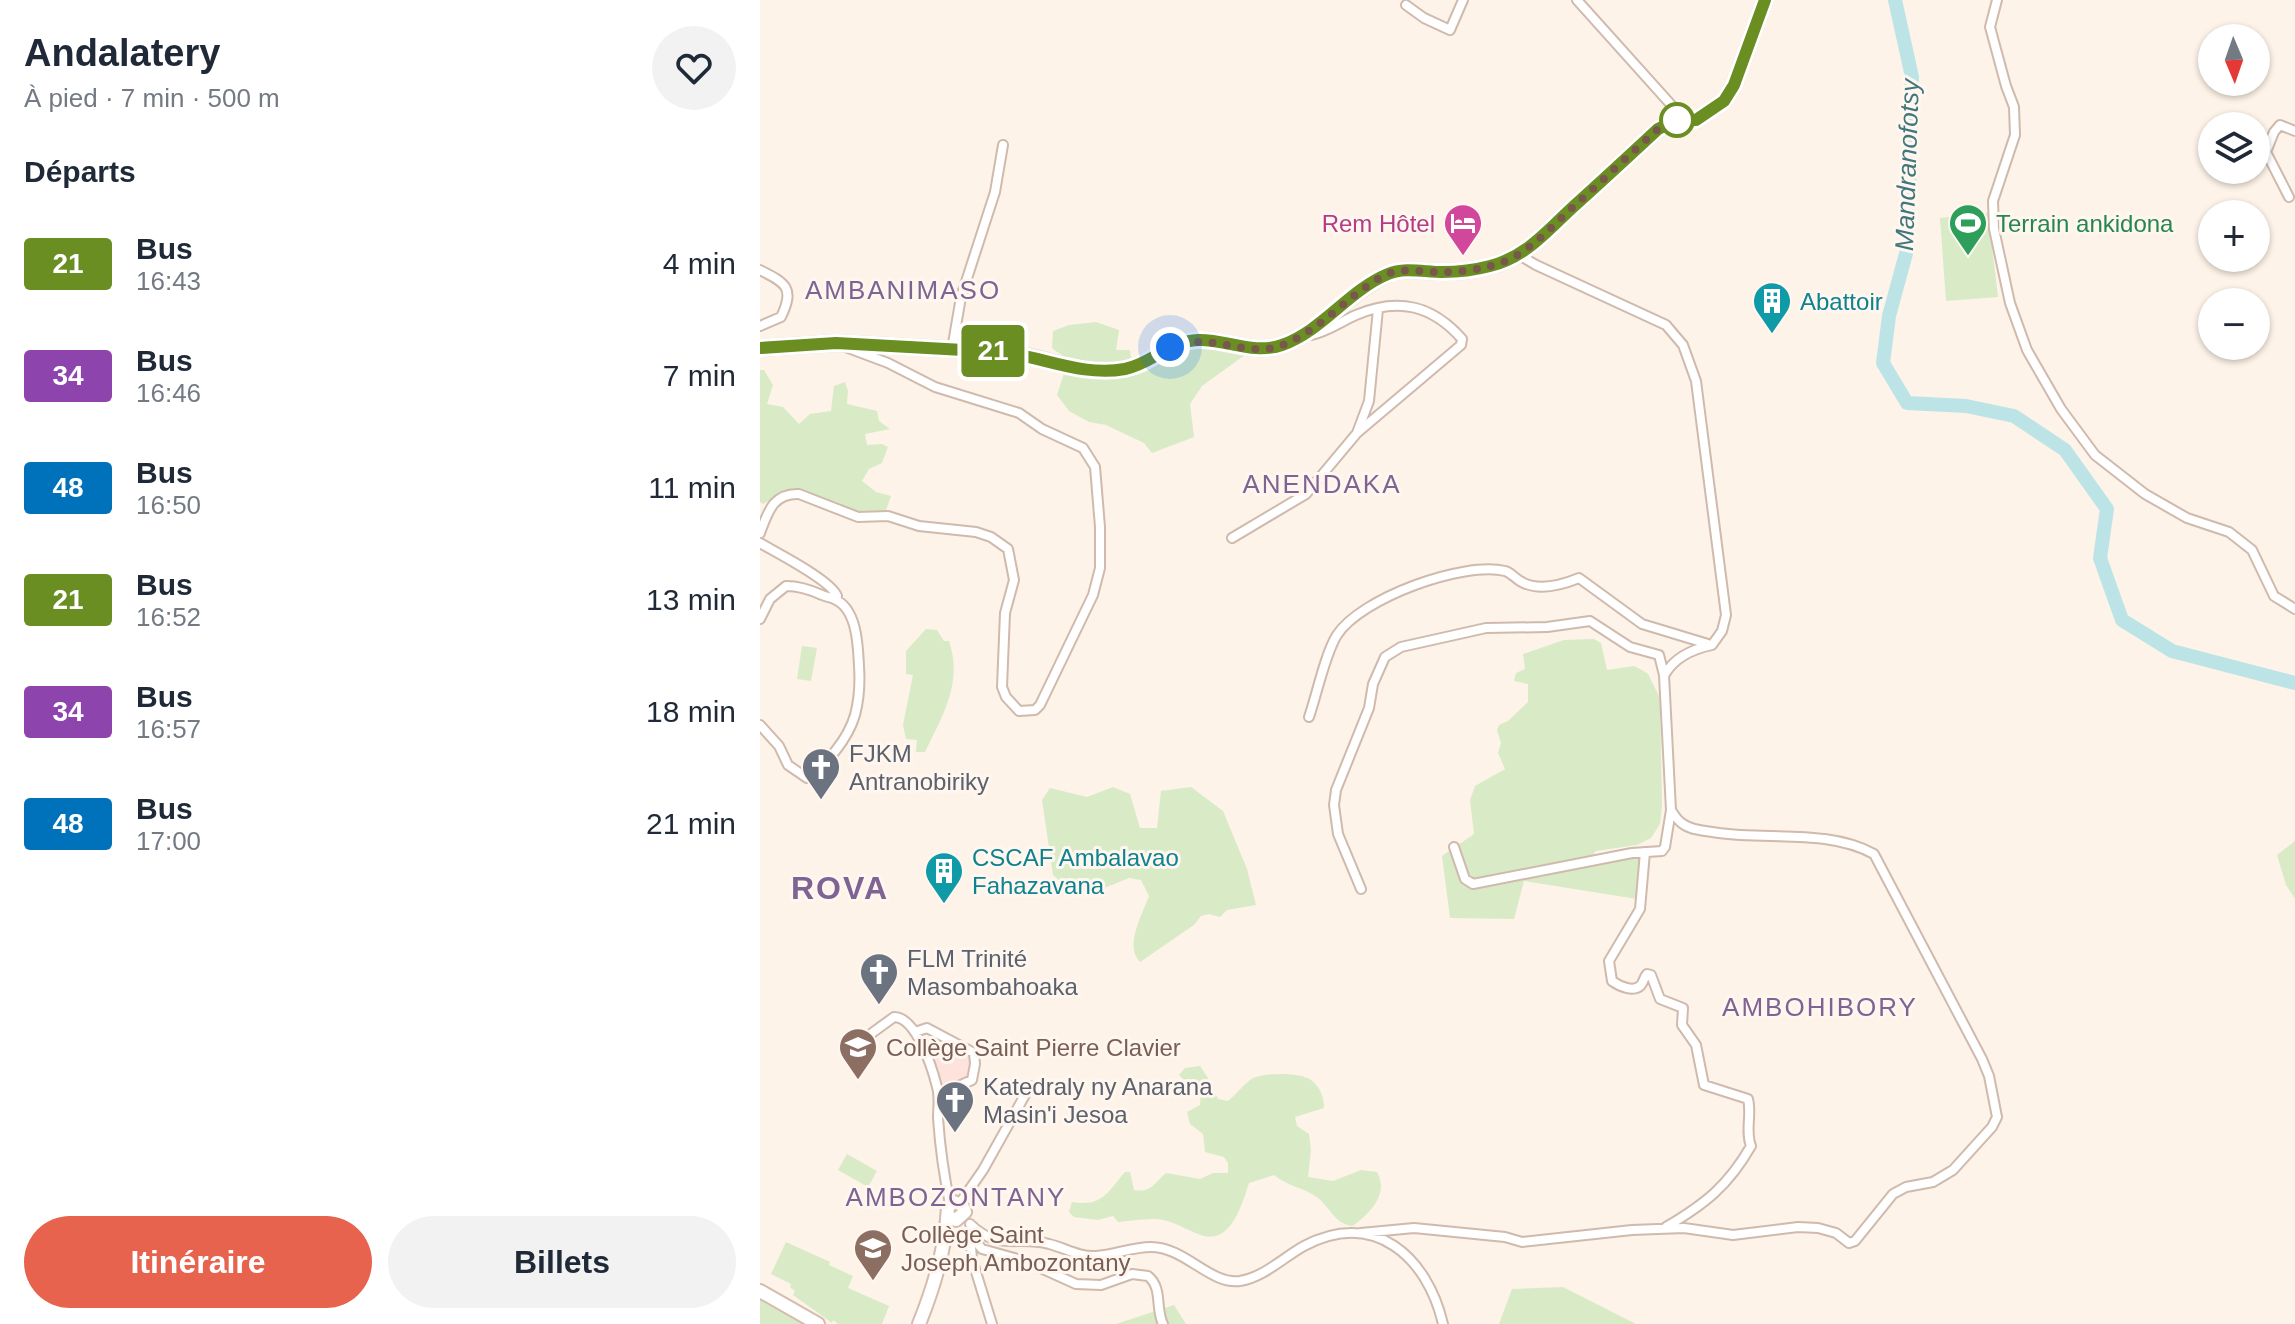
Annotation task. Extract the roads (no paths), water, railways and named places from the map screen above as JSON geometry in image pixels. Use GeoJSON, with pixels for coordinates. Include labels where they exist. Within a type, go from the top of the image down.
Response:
{"type":"FeatureCollection","features":[{"type":"Feature","properties":{"kind":"main road"},"geometry":{"type":"LineString","coordinates":[[760,348],[836,343],[1018,353],[1070,369],[1114,371],[1139,365],[1186,341],[1203,340],[1265,349],[1283,345],[1385,275],[1405,271],[1471,270],[1519,255],[1546,235],[1658,129],[1677,120],[1696,120],[1724,101],[1734,85],[1765,0]]}},
{"type":"Feature","properties":{"kind":"street"},"geometry":{"type":"LineString","coordinates":[[1406,5],[1424,18],[1450,30],[1463,0]]}},
{"type":"Feature","properties":{"kind":"street"},"geometry":{"type":"LineString","coordinates":[[1577,0],[1674,108],[1677,120]]}},
{"type":"Feature","properties":{"kind":"street"},"geometry":{"type":"LineString","coordinates":[[1997,0],[1990,27],[2014,107],[2015,135],[1993,201],[1994,229],[2010,303],[2027,350],[2061,409],[2095,455],[2145,494],[2187,518],[2229,532],[2239,539],[2252,550],[2274,596],[2295,609]]}},
{"type":"Feature","properties":{"kind":"street"},"geometry":{"type":"LineString","coordinates":[[2289,197],[2266,152],[2280,125],[2295,131]]}},
{"type":"Feature","properties":{"kind":"street"},"geometry":{"type":"LineString","coordinates":[[952,349],[961,297],[995,192],[1003,145]]}},
{"type":"Feature","properties":{"kind":"street"},"geometry":{"type":"LineString","coordinates":[[1519,255],[1666,325],[1683,345],[1696,381],[1726,615],[1722,631],[1712,645],[1693,649],[1670,665],[1664,675]]}},
{"type":"Feature","properties":{"kind":"street"},"geometry":{"type":"LineString","coordinates":[[760,270],[780,280],[789,292],[789,298],[781,317],[760,326]]}},
{"type":"Feature","properties":{"kind":"street"},"geometry":{"type":"LineString","coordinates":[[1232,538],[1306,494],[1357,433],[1461,345],[1462,339],[1425,309],[1397,304],[1360,313],[1317,334],[1302,334]]}},
{"type":"Feature","properties":{"kind":"street"},"geometry":{"type":"LineString","coordinates":[[1357,433],[1369,401],[1378,309]]}},
{"type":"Feature","properties":{"kind":"street"},"geometry":{"type":"LineString","coordinates":[[760,533],[775,501],[790,494],[799,494],[845,514],[888,516],[919,526],[976,532],[999,541],[1008,549],[1014,580],[1005,613],[1002,687],[1006,697],[1019,711],[1035,710],[1040,705],[1093,595],[1100,568],[1098,493],[1095,467],[1083,448],[1042,429],[1019,413],[935,387],[888,363],[836,343]]}},
{"type":"Feature","properties":{"kind":"street"},"geometry":{"type":"LineString","coordinates":[[760,543],[819,576],[835,591],[837,596],[834,599]]}},
{"type":"Feature","properties":{"kind":"street"},"geometry":{"type":"LineString","coordinates":[[1309,717],[1336,637],[1345,625],[1366,607],[1429,579],[1506,571],[1519,581],[1533,585],[1560,586],[1579,578],[1642,624],[1712,645]]}},
{"type":"Feature","properties":{"kind":"street"},"geometry":{"type":"LineString","coordinates":[[760,619],[770,599],[786,586],[834,599],[848,613],[857,642],[858,699],[850,728],[819,769],[807,778],[788,765],[779,746],[760,725]]}},
{"type":"Feature","properties":{"kind":"street"},"geometry":{"type":"LineString","coordinates":[[1361,889],[1338,834],[1334,805],[1336,790],[1369,708],[1373,684],[1385,657],[1392,651],[1486,628],[1547,627],[1590,621],[1630,647],[1659,655],[1664,675],[1671,810],[1662,851],[1473,884],[1465,879],[1454,847]]}},
{"type":"Feature","properties":{"kind":"street"},"geometry":{"type":"LineString","coordinates":[[958,1213],[993,1240],[1046,1243],[1080,1255],[1098,1256],[1150,1247],[1167,1249],[1215,1276],[1237,1282],[1255,1277],[1304,1246],[1333,1235],[1414,1228],[1505,1237],[1522,1242],[1684,1228],[1733,1235],[1798,1227],[1818,1228],[1836,1233],[1849,1243],[1855,1241],[1893,1194],[1906,1187],[1933,1182],[1953,1170],[1992,1127],[1997,1117],[1989,1076],[1982,1059],[1874,854],[1860,846],[1819,840],[1695,829],[1681,824],[1671,810]]}},
{"type":"Feature","properties":{"kind":"street"},"geometry":{"type":"LineString","coordinates":[[1645,852],[1640,909],[1609,961],[1612,981],[1622,987],[1635,988],[1641,985],[1647,974],[1651,975],[1660,999],[1683,1008],[1682,1025],[1696,1045],[1704,1085],[1748,1099],[1750,1108],[1748,1138],[1751,1146],[1738,1168],[1722,1188],[1662,1230]]}},
{"type":"Feature","properties":{"kind":"street"},"geometry":{"type":"LineString","coordinates":[[872,1033],[894,1017],[910,1022],[925,1053],[939,1095],[942,1159],[958,1213],[982,1249],[1044,1268],[1076,1284],[1101,1285],[1132,1274],[1148,1276],[1156,1286],[1159,1316],[1163,1324]]}},
{"type":"Feature","properties":{"kind":"street"},"geometry":{"type":"LineString","coordinates":[[915,1032],[927,1028],[974,1053],[972,1080],[939,1095]]}},
{"type":"Feature","properties":{"kind":"street"},"geometry":{"type":"LineString","coordinates":[[919,1324],[940,1265],[945,1226],[958,1213],[1030,1086]]}},
{"type":"Feature","properties":{"kind":"street"},"geometry":{"type":"LineString","coordinates":[[1361,1233],[1395,1245],[1409,1257],[1434,1291],[1443,1324]]}},
{"type":"Feature","properties":{"kind":"street"},"geometry":{"type":"LineString","coordinates":[[970,1235],[972,1259],[992,1324]]}},
{"type":"Feature","properties":{"kind":"street"},"geometry":{"type":"LineString","coordinates":[[760,1291],[818,1324]]}},
{"type":"Feature","properties":{"kind":"waterway","name":"Mandranofotsy"},"geometry":{"type":"LineString","coordinates":[[1895,0],[1912,77],[1908,246],[1889,316],[1883,363],[1907,403],[1966,406],[2014,416],[2065,450],[2107,509],[2100,558],[2122,620],[2172,651],[2295,683]]}},
{"type":"Feature","properties":{"kind":"place","name":"Rem Hôtel"},"geometry":{"type":"Point","coordinates":[1463,257]}},
{"type":"Feature","properties":{"kind":"place","name":"Terrain ankidona"},"geometry":{"type":"Point","coordinates":[1968,257]}},
{"type":"Feature","properties":{"kind":"place","name":"Abattoir"},"geometry":{"type":"Point","coordinates":[1772,335]}},
{"type":"Feature","properties":{"kind":"place","name":"FJKM Antranobiriky"},"geometry":{"type":"Point","coordinates":[821,801]}},
{"type":"Feature","properties":{"kind":"place","name":"CSCAF Ambalavao Fahazavana"},"geometry":{"type":"Point","coordinates":[944,905]}},
{"type":"Feature","properties":{"kind":"place","name":"FLM Trinité Masombahoaka"},"geometry":{"type":"Point","coordinates":[879,1006]}},
{"type":"Feature","properties":{"kind":"place","name":"Collège Saint Pierre Clavier"},"geometry":{"type":"Point","coordinates":[858,1081]}},
{"type":"Feature","properties":{"kind":"place","name":"Katedraly ny Anarana Masin'i Jesoa"},"geometry":{"type":"Point","coordinates":[955,1134]}},
{"type":"Feature","properties":{"kind":"place","name":"Collège Saint Joseph Ambozontany"},"geometry":{"type":"Point","coordinates":[873,1282]}},
{"type":"Feature","properties":{"kind":"district","name":"AMBANIMASO"},"geometry":{"type":"Point","coordinates":[903,290]}},
{"type":"Feature","properties":{"kind":"district","name":"ANENDAKA"},"geometry":{"type":"Point","coordinates":[1322,484]}},
{"type":"Feature","properties":{"kind":"district","name":"ROVA"},"geometry":{"type":"Point","coordinates":[840,888]}},
{"type":"Feature","properties":{"kind":"district","name":"AMBOHIBORY"},"geometry":{"type":"Point","coordinates":[1820,1007]}},
{"type":"Feature","properties":{"kind":"district","name":"AMBOZONTANY"},"geometry":{"type":"Point","coordinates":[956,1197]}}]}
